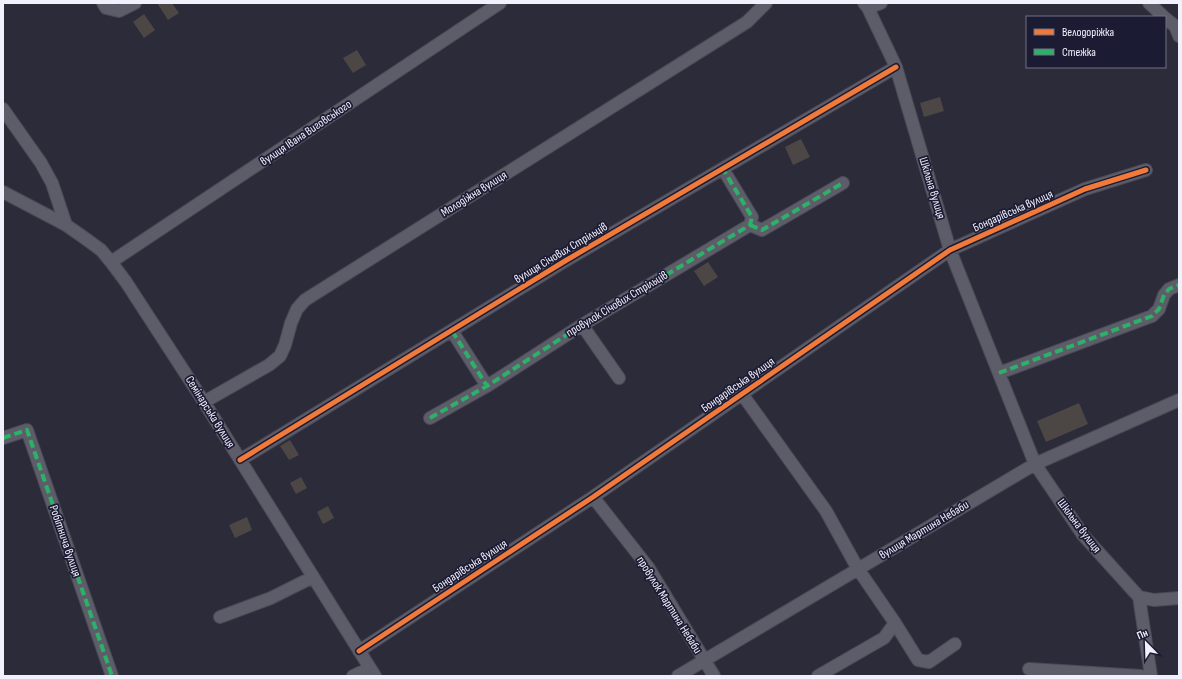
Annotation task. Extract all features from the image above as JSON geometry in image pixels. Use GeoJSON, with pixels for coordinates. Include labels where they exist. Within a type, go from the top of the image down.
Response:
{"type":"FeatureCollection","features":[{"type":"Feature","properties":{"kind":"street"},"geometry":{"type":"LineString","coordinates":[[102,3],[106,8],[119,11],[135,3]]}},
{"type":"Feature","properties":{"kind":"street","name":"вулиця Івана Виговського"},"geometry":{"type":"LineString","coordinates":[[111,262],[500,3]]}},
{"type":"Feature","properties":{"kind":"street","name":"Молодіжна вулиця"},"geometry":{"type":"LineString","coordinates":[[204,402],[268,365],[280,356],[297,309],[305,300],[748,22],[766,3]]}},
{"type":"Feature","properties":{"kind":"street"},"geometry":{"type":"LineString","coordinates":[[866,5],[881,3]]}},
{"type":"Feature","properties":{"kind":"street"},"geometry":{"type":"LineString","coordinates":[[1148,3],[1163,16]]}},
{"type":"Feature","properties":{"kind":"street","name":"Шкільна вулиця"},"geometry":{"type":"LineString","coordinates":[[866,5],[896,67],[950,250],[1035,464],[1083,536],[1139,597]]}},
{"type":"Feature","properties":{"kind":"street"},"geometry":{"type":"LineString","coordinates":[[1166,19],[1175,26],[1179,36]]}},
{"type":"Feature","properties":{"kind":"street","name":"вулиця Січових Стрільців"},"geometry":{"type":"LineString","coordinates":[[240,460],[565,262],[896,67]]}},
{"type":"Feature","properties":{"kind":"street"},"geometry":{"type":"LineString","coordinates":[[3,109],[52,183],[66,225]]}},
{"type":"Feature","properties":{"kind":"street"},"geometry":{"type":"LineString","coordinates":[[723,169],[752,217],[750,225],[762,230],[843,183]]}},
{"type":"Feature","properties":{"kind":"street","name":"Бондарівська вулиця"},"geometry":{"type":"LineString","coordinates":[[359,651],[593,497],[950,250],[1085,189],[1146,170]]}},
{"type":"Feature","properties":{"kind":"street","name":"Семінарська вулиця"},"geometry":{"type":"LineString","coordinates":[[3,192],[66,225],[101,250],[111,262],[130,288],[204,402],[372,672]]}},
{"type":"Feature","properties":{"kind":"street","name":"провулок Січових Стрільців"},"geometry":{"type":"LineString","coordinates":[[430,418],[486,386],[582,325],[750,225]]}},
{"type":"Feature","properties":{"kind":"street"},"geometry":{"type":"LineString","coordinates":[[999,373],[1152,316],[1159,309],[1164,295],[1169,289],[1179,285]]}},
{"type":"Feature","properties":{"kind":"street"},"geometry":{"type":"LineString","coordinates":[[582,325],[619,378]]}},
{"type":"Feature","properties":{"kind":"street"},"geometry":{"type":"LineString","coordinates":[[452,331],[486,386]]}},
{"type":"Feature","properties":{"kind":"street"},"geometry":{"type":"LineString","coordinates":[[742,394],[826,511],[858,569],[918,660],[930,662],[955,644]]}},
{"type":"Feature","properties":{"kind":"street","name":"вулиця Мартина Небаби"},"geometry":{"type":"LineString","coordinates":[[678,676],[1035,464],[1179,400]]}},
{"type":"Feature","properties":{"kind":"street","name":"Робітнича вулиця"},"geometry":{"type":"LineString","coordinates":[[3,438],[27,430],[112,676]]}},
{"type":"Feature","properties":{"kind":"street","name":"провулок Мартина Небаби"},"geometry":{"type":"LineString","coordinates":[[593,497],[648,567],[714,676]]}},
{"type":"Feature","properties":{"kind":"street"},"geometry":{"type":"LineString","coordinates":[[220,617],[271,598],[314,577]]}},
{"type":"Feature","properties":{"kind":"street"},"geometry":{"type":"LineString","coordinates":[[1151,676],[1139,597],[1154,600],[1179,598]]}},
{"type":"Feature","properties":{"kind":"street"},"geometry":{"type":"LineString","coordinates":[[818,676],[884,638],[895,623]]}},
{"type":"Feature","properties":{"kind":"street"},"geometry":{"type":"LineString","coordinates":[[1029,669],[1141,676]]}},
{"type":"Feature","properties":{"kind":"street"},"geometry":{"type":"LineString","coordinates":[[353,676],[372,672]]}},
{"type":"Feature","properties":{"kind":"building"},"geometry":{"type":"Polygon","coordinates":[[[157,3],[172,3],[179,13],[168,20],[157,3]]]}},
{"type":"Feature","properties":{"kind":"building"},"geometry":{"type":"Polygon","coordinates":[[[144,14],[155,30],[144,38],[133,22],[144,14]]]}},
{"type":"Feature","properties":{"kind":"building"},"geometry":{"type":"Polygon","coordinates":[[[357,50],[366,65],[353,73],[343,58],[357,50]]]}},
{"type":"Feature","properties":{"kind":"building"},"geometry":{"type":"Polygon","coordinates":[[[940,97],[944,111],[924,117],[920,103],[940,97]]]}},
{"type":"Feature","properties":{"kind":"building"},"geometry":{"type":"Polygon","coordinates":[[[801,139],[810,157],[793,165],[785,147],[801,139]]]}},
{"type":"Feature","properties":{"kind":"building"},"geometry":{"type":"Polygon","coordinates":[[[708,262],[718,277],[704,286],[694,271],[708,262]]]}},
{"type":"Feature","properties":{"kind":"building"},"geometry":{"type":"Polygon","coordinates":[[[1079,403],[1088,424],[1046,442],[1037,421],[1079,403]]]}},
{"type":"Feature","properties":{"kind":"building"},"geometry":{"type":"Polygon","coordinates":[[[290,440],[299,455],[289,460],[280,446],[290,440]]]}},
{"type":"Feature","properties":{"kind":"building"},"geometry":{"type":"Polygon","coordinates":[[[301,477],[307,488],[296,494],[290,483],[301,477]]]}},
{"type":"Feature","properties":{"kind":"building"},"geometry":{"type":"Polygon","coordinates":[[[328,506],[334,518],[323,524],[317,512],[328,506]]]}},
{"type":"Feature","properties":{"kind":"building"},"geometry":{"type":"Polygon","coordinates":[[[247,517],[252,530],[235,538],[229,525],[247,517]]]}},
{"type":"Feature","properties":{"kind":"marked path"},"geometry":{"type":"LineString","coordinates":[[452,331],[487,386],[582,325],[750,225],[752,217],[723,169]]}},
{"type":"Feature","properties":{"kind":"marked path"},"geometry":{"type":"LineString","coordinates":[[750,225],[762,230],[843,183]]}},
{"type":"Feature","properties":{"kind":"marked path"},"geometry":{"type":"LineString","coordinates":[[999,373],[1152,316],[1159,309],[1164,295],[1169,289],[1179,285]]}},
{"type":"Feature","properties":{"kind":"marked path"},"geometry":{"type":"LineString","coordinates":[[430,418],[487,386]]}},
{"type":"Feature","properties":{"kind":"marked path"},"geometry":{"type":"LineString","coordinates":[[3,438],[27,430],[112,676]]}},
{"type":"Feature","properties":{"kind":"cycle path"},"geometry":{"type":"LineString","coordinates":[[240,460],[565,261],[896,67]]}},
{"type":"Feature","properties":{"kind":"cycle path"},"geometry":{"type":"LineString","coordinates":[[359,651],[593,497],[950,250],[1085,189],[1146,170]]}}]}
